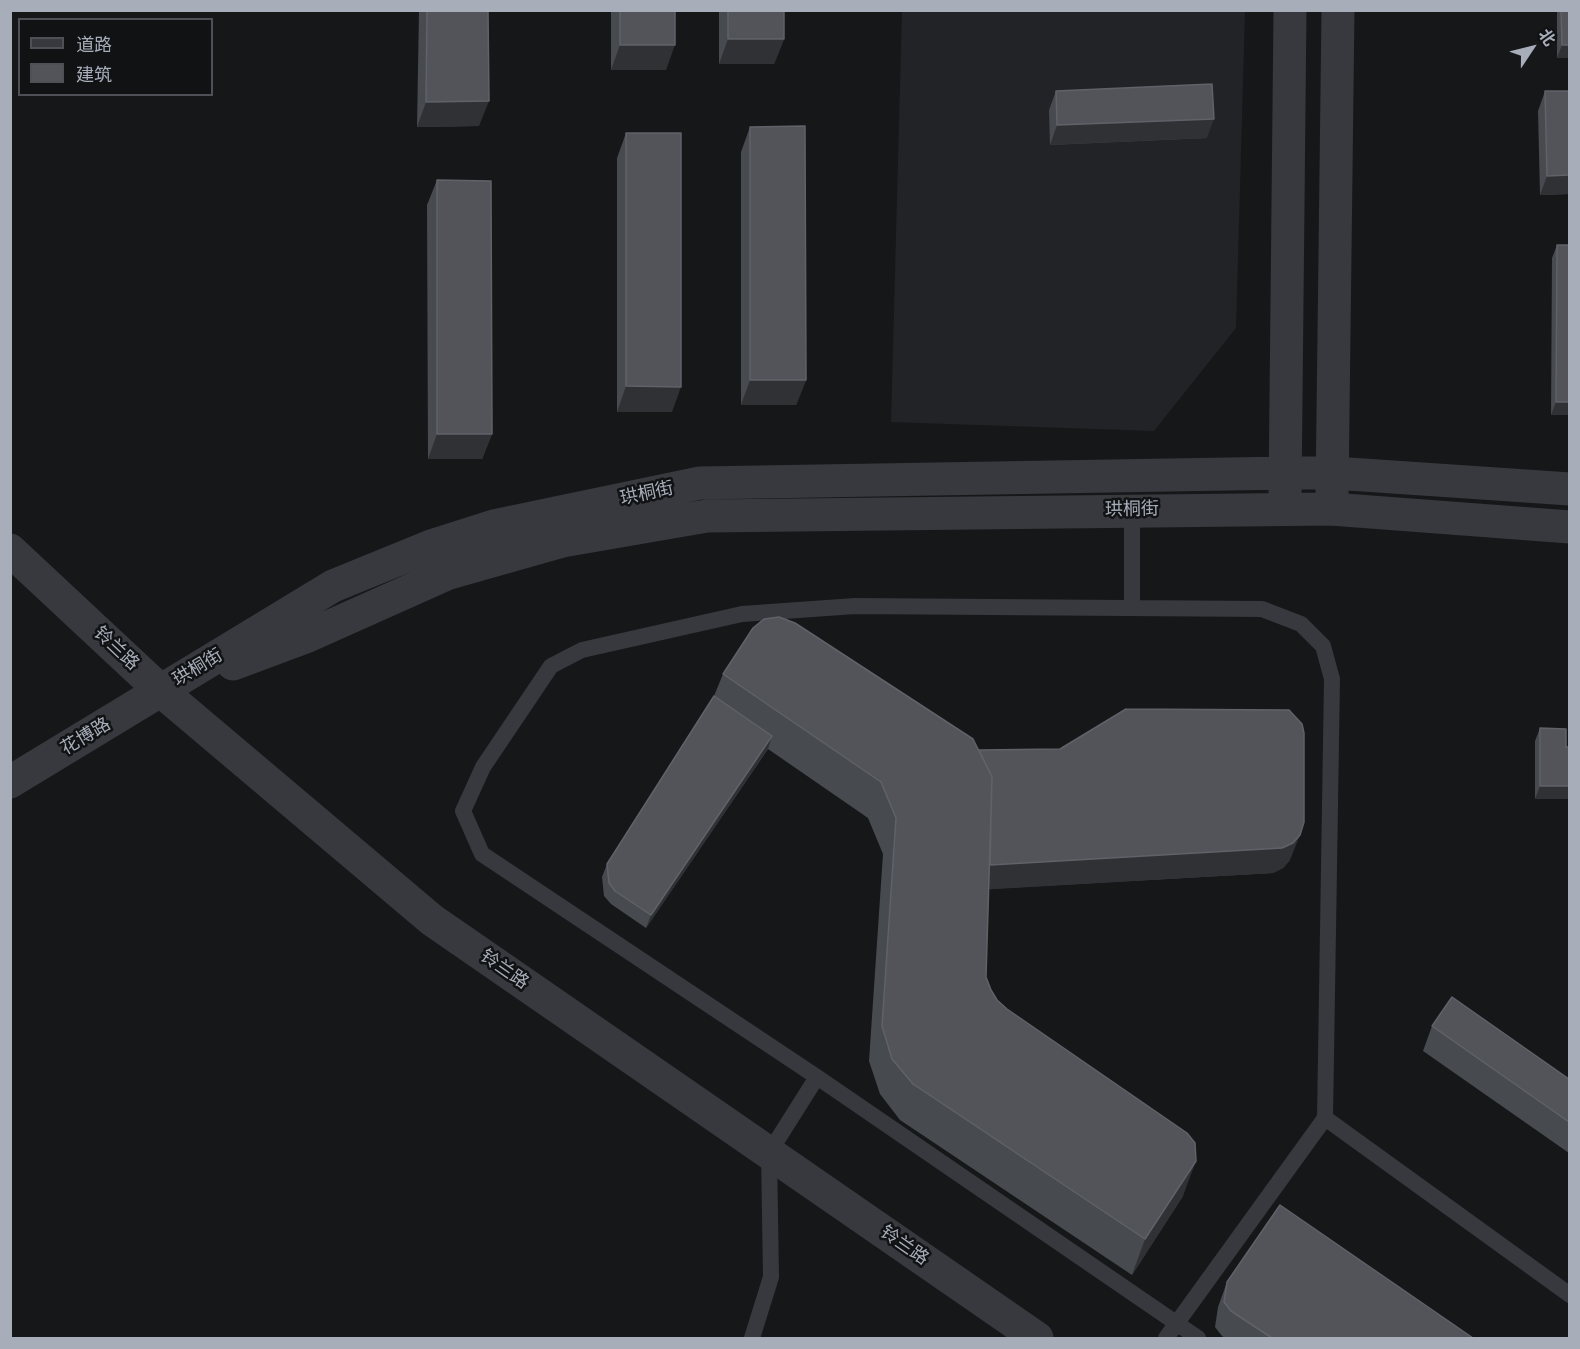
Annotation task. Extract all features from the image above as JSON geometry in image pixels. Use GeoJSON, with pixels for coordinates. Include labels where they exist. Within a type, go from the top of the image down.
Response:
{"type":"FeatureCollection","features":[{"type":"Feature","properties":{"kind":"street"},"geometry":{"type":"LineString","coordinates":[[1284,508],[1287,473],[1290,10]]}},
{"type":"Feature","properties":{"kind":"street"},"geometry":{"type":"LineString","coordinates":[[1331,509],[1334,473],[1338,10]]}},
{"type":"Feature","properties":{"kind":"street","name":"珙桐街"},"geometry":{"type":"LineString","coordinates":[[161,691],[333,586],[431,546],[494,526],[700,483],[1334,473],[1569,489]]}},
{"type":"Feature","properties":{"kind":"street","name":"珙桐街"},"geometry":{"type":"LineString","coordinates":[[161,691],[308,636],[449,573],[562,541],[707,516],[1284,508],[1331,509],[1569,527]]}},
{"type":"Feature","properties":{"kind":"street","name":"铃兰路"},"geometry":{"type":"LineString","coordinates":[[10,550],[161,691],[432,920],[1037,1338]]}},
{"type":"Feature","properties":{"kind":"street","name":"花博路"},"geometry":{"type":"LineString","coordinates":[[10,782],[161,691]]}},
{"type":"Feature","properties":{"kind":"lane"},"geometry":{"type":"LineString","coordinates":[[1132,510],[1132,608]]}},
{"type":"Feature","properties":{"kind":"lane"},"geometry":{"type":"LineString","coordinates":[[1166,1338],[1176,1324],[1325,1118],[1332,679],[1323,646],[1301,624],[1262,609],[855,606],[741,614],[582,650],[551,666],[483,767],[463,811],[482,854],[817,1077],[1176,1324],[1198,1338]]}},
{"type":"Feature","properties":{"kind":"lane"},"geometry":{"type":"LineString","coordinates":[[752,1338],[771,1277],[769,1153],[817,1077]]}},
{"type":"Feature","properties":{"kind":"lane"},"geometry":{"type":"LineString","coordinates":[[1325,1118],[1569,1295]]}},
{"type":"Feature","properties":{"kind":"shaded area"},"geometry":{"type":"Polygon","coordinates":[[[902,11],[1245,11],[1236,328],[1154,431],[891,422],[902,11]]]}},
{"type":"Feature","properties":{"kind":"building"},"geometry":{"type":"Polygon","coordinates":[[[427,10],[488,10],[489,101],[426,102],[427,10]]]}},
{"type":"Feature","properties":{"kind":"building"},"geometry":{"type":"Polygon","coordinates":[[[620,10],[675,10],[675,45],[620,45],[620,10]]]}},
{"type":"Feature","properties":{"kind":"building"},"geometry":{"type":"Polygon","coordinates":[[[728,10],[784,10],[784,39],[728,39],[728,10]]]}},
{"type":"Feature","properties":{"kind":"building"},"geometry":{"type":"Polygon","coordinates":[[[1561,10],[1569,10],[1569,45],[1562,45],[1561,10]]]}},
{"type":"Feature","properties":{"kind":"building"},"geometry":{"type":"Polygon","coordinates":[[[1212,84],[1214,119],[1057,125],[1056,91],[1212,84]]]}},
{"type":"Feature","properties":{"kind":"building"},"geometry":{"type":"Polygon","coordinates":[[[1545,91],[1569,91],[1569,175],[1547,176],[1545,91]]]}},
{"type":"Feature","properties":{"kind":"building"},"geometry":{"type":"Polygon","coordinates":[[[805,126],[806,380],[750,380],[750,127],[805,126]]]}},
{"type":"Feature","properties":{"kind":"building"},"geometry":{"type":"Polygon","coordinates":[[[626,133],[681,133],[681,387],[626,386],[626,133]]]}},
{"type":"Feature","properties":{"kind":"building"},"geometry":{"type":"Polygon","coordinates":[[[437,180],[491,181],[492,434],[437,434],[437,180]]]}},
{"type":"Feature","properties":{"kind":"building"},"geometry":{"type":"Polygon","coordinates":[[[1557,245],[1569,245],[1569,402],[1556,402],[1557,245]]]}},
{"type":"Feature","properties":{"kind":"building"},"geometry":{"type":"Polygon","coordinates":[[[779,617],[795,623],[973,739],[992,777],[986,977],[991,990],[997,1000],[1007,1009],[1187,1133],[1195,1143],[1196,1161],[1145,1239],[913,1084],[892,1059],[882,1026],[896,818],[881,782],[723,674],[753,628],[764,619],[779,617]]]}},
{"type":"Feature","properties":{"kind":"building"},"geometry":{"type":"Polygon","coordinates":[[[714,696],[772,736],[651,915],[615,891],[609,883],[607,864],[714,696]]]}},
{"type":"Feature","properties":{"kind":"building"},"geometry":{"type":"Polygon","coordinates":[[[1126,709],[1289,710],[1302,724],[1304,733],[1304,822],[1300,835],[1293,843],[1282,848],[990,865],[992,777],[979,750],[1060,749],[1126,709]]]}},
{"type":"Feature","properties":{"kind":"building"},"geometry":{"type":"Polygon","coordinates":[[[1540,728],[1566,729],[1566,747],[1569,747],[1569,786],[1540,786],[1540,728]]]}},
{"type":"Feature","properties":{"kind":"building"},"geometry":{"type":"Polygon","coordinates":[[[1452,997],[1569,1079],[1569,1122],[1432,1026],[1452,997]]]}},
{"type":"Feature","properties":{"kind":"building"},"geometry":{"type":"Polygon","coordinates":[[[1280,1205],[1473,1338],[1272,1338],[1231,1311],[1224,1302],[1227,1282],[1280,1205]]]}}]}
